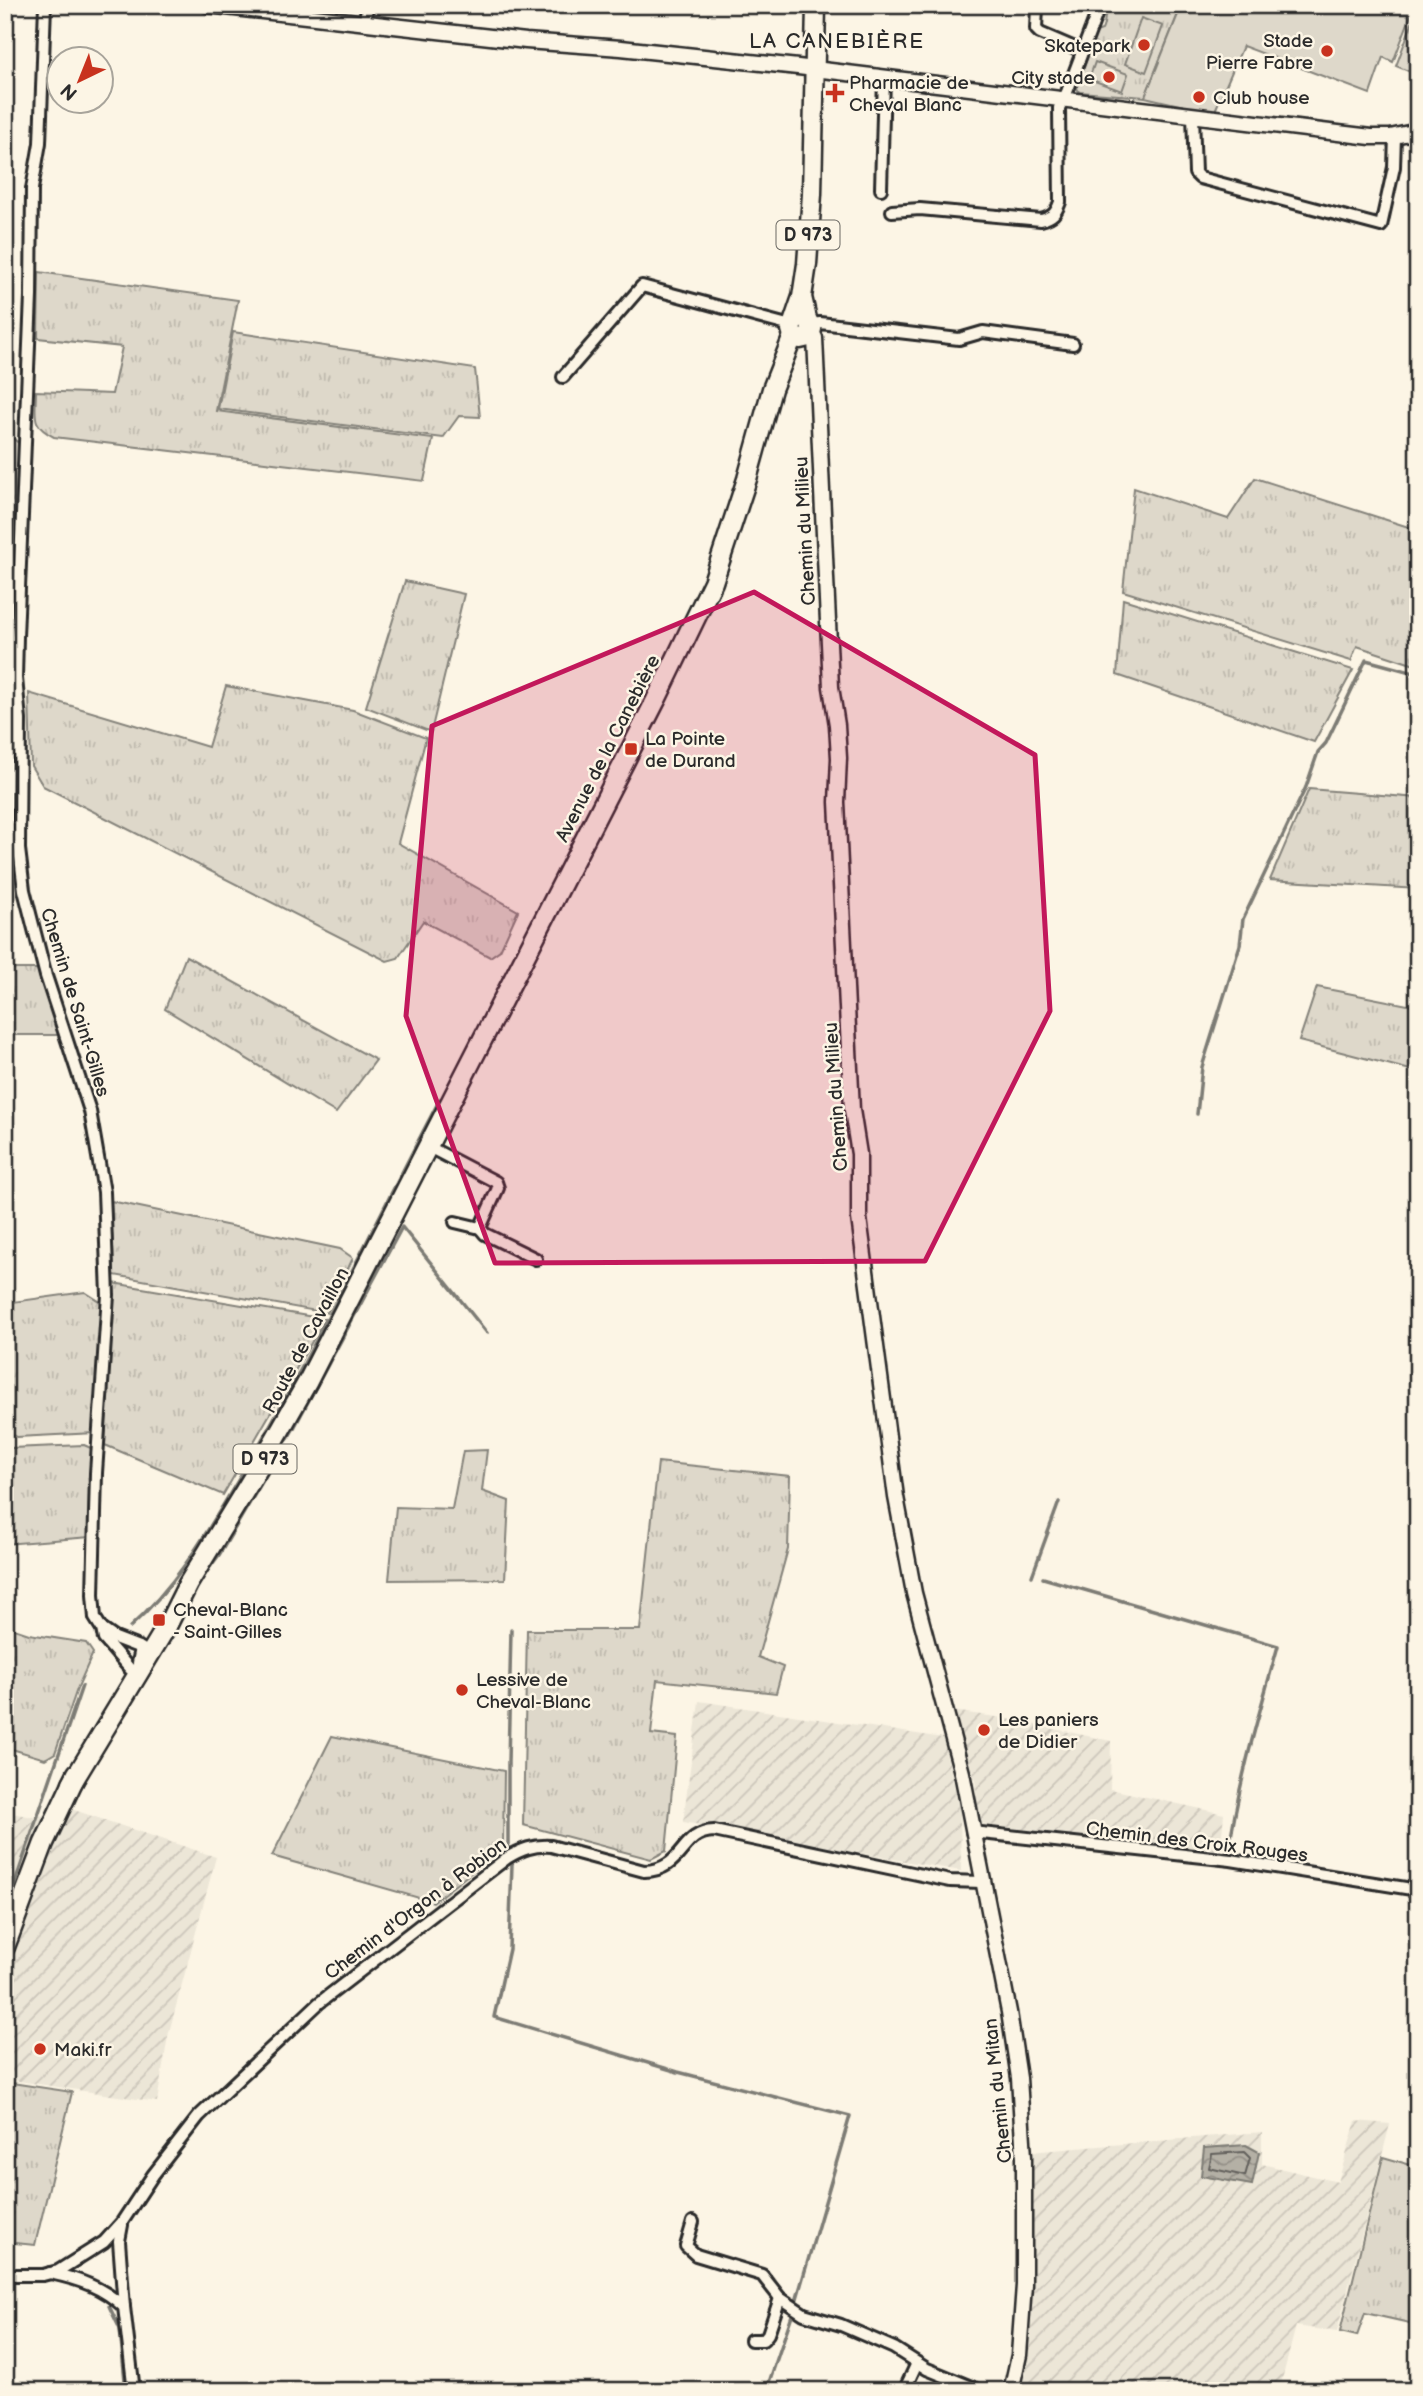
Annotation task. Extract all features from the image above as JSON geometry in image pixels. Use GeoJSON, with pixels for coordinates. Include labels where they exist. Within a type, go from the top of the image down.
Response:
{"type":"FeatureCollection","features":[{"type":"Feature","properties":{"kind":"main road","name":"D 973"},"geometry":{"type":"LineString","coordinates":[[802,334],[802,297],[812,194],[816,5]]}},
{"type":"Feature","properties":{"kind":"main road","name":"Avenue de la Canebière"},"geometry":{"type":"LineString","coordinates":[[427,1146],[656,700],[713,582],[752,464],[772,389],[802,334]]}},
{"type":"Feature","properties":{"kind":"main road","name":"Route de Cavaillon"},"geometry":{"type":"LineString","coordinates":[[5,1947],[44,1843],[99,1722],[132,1670],[167,1626],[188,1584],[258,1469],[308,1381],[427,1146]]}},
{"type":"Feature","properties":{"kind":"main road","name":"Route de Cavaillon"},"geometry":{"type":"LineString","coordinates":[[72,1783],[110,1721],[145,1652]]}},
{"type":"Feature","properties":{"kind":"street","name":"Chemin de Saint-Gilles"},"geometry":{"type":"LineString","coordinates":[[45,5],[40,143],[32,189],[31,296],[17,624],[16,678],[20,720],[19,849],[24,890],[36,940],[90,1111],[104,1192],[108,1295],[96,1473],[93,1595],[95,1618],[102,1629],[104,1639],[132,1670]]}},
{"type":"Feature","properties":{"kind":"street"},"geometry":{"type":"LineString","coordinates":[[208,5],[884,77],[1371,137],[1418,131]]}},
{"type":"Feature","properties":{"kind":"street"},"geometry":{"type":"LineString","coordinates":[[364,23],[368,5]]}},
{"type":"Feature","properties":{"kind":"street"},"geometry":{"type":"LineString","coordinates":[[1035,5],[1036,29],[1040,33],[1082,51]]}},
{"type":"Feature","properties":{"kind":"street"},"geometry":{"type":"LineString","coordinates":[[892,211],[920,209],[1041,220],[1056,212],[1060,202],[1059,108],[1100,5]]}},
{"type":"Feature","properties":{"kind":"street"},"geometry":{"type":"LineString","coordinates":[[881,189],[884,77]]}},
{"type":"Feature","properties":{"kind":"street"},"geometry":{"type":"LineString","coordinates":[[1193,115],[1195,173],[1200,178],[1381,226],[1394,167],[1395,136]]}},
{"type":"Feature","properties":{"kind":"street"},"geometry":{"type":"LineString","coordinates":[[563,377],[642,286],[802,334],[820,323],[959,339],[983,332],[1073,344]]}},
{"type":"Feature","properties":{"kind":"street","name":"Chemin du Milieu"},"geometry":{"type":"LineString","coordinates":[[802,334],[831,687],[839,747],[837,802],[852,1110],[859,1154],[859,1218],[891,1464],[905,1548],[923,1629],[959,1760],[972,1832]]}},
{"type":"Feature","properties":{"kind":"street"},"geometry":{"type":"LineString","coordinates":[[427,1146],[496,1182],[498,1188],[480,1228]]}},
{"type":"Feature","properties":{"kind":"street"},"geometry":{"type":"LineString","coordinates":[[455,1222],[480,1228],[485,1234],[536,1259]]}},
{"type":"Feature","properties":{"kind":"street"},"geometry":{"type":"LineString","coordinates":[[102,1629],[145,1652]]}},
{"type":"Feature","properties":{"kind":"street"},"geometry":{"type":"LineString","coordinates":[[110,1721],[112,1707],[132,1670]]}},
{"type":"Feature","properties":{"kind":"street","name":"Chemin d'Orgon à Robion"},"geometry":{"type":"LineString","coordinates":[[5,2275],[28,2277],[58,2271],[98,2246],[122,2222],[158,2167],[199,2116],[299,2022],[348,1979],[507,1858],[523,1849],[538,1845],[551,1846],[644,1871],[657,1871],[668,1866],[692,1838],[702,1832],[714,1831],[950,1881],[982,1882]]}},
{"type":"Feature","properties":{"kind":"street","name":"Chemin du Mitan"},"geometry":{"type":"LineString","coordinates":[[972,1832],[1009,2012],[1023,2114],[1023,2314],[1019,2355],[1011,2391]]}},
{"type":"Feature","properties":{"kind":"street","name":"Chemin des Croix Rouges"},"geometry":{"type":"LineString","coordinates":[[972,1832],[1231,1860],[1418,1890]]}},
{"type":"Feature","properties":{"kind":"street"},"geometry":{"type":"LineString","coordinates":[[122,2222],[119,2241],[134,2391]]}},
{"type":"Feature","properties":{"kind":"street"},"geometry":{"type":"LineString","coordinates":[[693,2222],[686,2246],[696,2255],[762,2275],[780,2298],[820,2324],[841,2325],[981,2391]]}},
{"type":"Feature","properties":{"kind":"street"},"geometry":{"type":"LineString","coordinates":[[50,2273],[91,2284],[109,2293],[124,2307]]}},
{"type":"Feature","properties":{"kind":"street"},"geometry":{"type":"LineString","coordinates":[[751,2340],[763,2340],[768,2334],[780,2298]]}},
{"type":"Feature","properties":{"kind":"street"},"geometry":{"type":"LineString","coordinates":[[904,2391],[917,2362]]}},
{"type":"Feature","properties":{"kind":"highlighted area"},"geometry":{"type":"Polygon","coordinates":[[[754,592],[1035,755],[1050,1011],[925,1261],[495,1263],[406,1016],[432,726],[754,592]]]}},
{"type":"Feature","properties":{"kind":"shaded area"},"geometry":{"type":"Polygon","coordinates":[[[699,1701],[943,1738],[960,1810],[961,1871],[683,1822],[699,1701]]]}},
{"type":"Feature","properties":{"kind":"shaded area"},"geometry":{"type":"Polygon","coordinates":[[[953,1711],[1003,1718],[1111,1741],[1110,1789],[1224,1814],[1220,1853],[979,1824],[975,1780],[953,1711]]]}},
{"type":"Feature","properties":{"kind":"shaded area"},"geometry":{"type":"Polygon","coordinates":[[[74,1810],[216,1857],[168,2036],[157,2102],[5,2079],[5,1812],[34,1817],[74,1810]]]}},
{"type":"Feature","properties":{"kind":"shaded area"},"geometry":{"type":"Polygon","coordinates":[[[1356,2121],[1390,2124],[1337,2332],[1296,2326],[1279,2391],[1019,2391],[1029,2308],[1030,2152],[1262,2132],[1262,2164],[1338,2182],[1356,2121]]]}},
{"type":"Feature","properties":{"kind":"green space"},"geometry":{"type":"Polygon","coordinates":[[[1107,5],[1181,6],[1145,97],[1079,92],[1077,88],[1096,32],[1102,30],[1107,5]]]}},
{"type":"Feature","properties":{"kind":"green space"},"geometry":{"type":"Polygon","coordinates":[[[1179,5],[1415,5],[1393,62],[1383,57],[1370,94],[1243,46],[1214,113],[1145,97],[1181,7],[1179,5]]]}},
{"type":"Feature","properties":{"kind":"green space"},"geometry":{"type":"Polygon","coordinates":[[[1418,7],[1418,75],[1396,66],[1418,7]]]}},
{"type":"Feature","properties":{"kind":"green space","name":"Skatepark"},"geometry":{"type":"Polygon","coordinates":[[[1141,18],[1163,26],[1146,72],[1125,64],[1141,18]]]}},
{"type":"Feature","properties":{"kind":"green space","name":"City stade"},"geometry":{"type":"Polygon","coordinates":[[[1095,62],[1128,74],[1122,91],[1089,79],[1095,62]]]}},
{"type":"Feature","properties":{"kind":"green space"},"geometry":{"type":"Polygon","coordinates":[[[39,272],[238,300],[216,411],[433,439],[424,481],[54,437],[46,433],[36,418],[36,391],[112,394],[122,347],[38,338],[39,272]]]}},
{"type":"Feature","properties":{"kind":"green space"},"geometry":{"type":"Polygon","coordinates":[[[233,332],[475,369],[480,417],[459,416],[443,438],[218,409],[233,332]]]}},
{"type":"Feature","properties":{"kind":"green space"},"geometry":{"type":"Polygon","coordinates":[[[5,437],[11,437],[21,445],[20,501],[11,545],[5,546],[5,437]]]}},
{"type":"Feature","properties":{"kind":"green space"},"geometry":{"type":"Polygon","coordinates":[[[1255,478],[1418,530],[1418,666],[1357,646],[1351,661],[1123,591],[1134,488],[1228,519],[1255,478]]]}},
{"type":"Feature","properties":{"kind":"green space"},"geometry":{"type":"Polygon","coordinates":[[[405,581],[464,594],[431,732],[366,707],[405,581]]]}},
{"type":"Feature","properties":{"kind":"green space"},"geometry":{"type":"Polygon","coordinates":[[[1123,599],[1353,670],[1314,742],[1117,675],[1123,599]]]}},
{"type":"Feature","properties":{"kind":"green space"},"geometry":{"type":"Polygon","coordinates":[[[226,686],[353,710],[426,738],[398,843],[518,911],[500,950],[490,957],[423,921],[398,958],[387,961],[43,786],[31,766],[29,693],[208,747],[226,686]]]}},
{"type":"Feature","properties":{"kind":"green space"},"geometry":{"type":"Polygon","coordinates":[[[1309,789],[1418,798],[1418,889],[1270,880],[1309,789]]]}},
{"type":"Feature","properties":{"kind":"green space"},"geometry":{"type":"Polygon","coordinates":[[[186,956],[376,1060],[336,1113],[165,1009],[186,956]]]}},
{"type":"Feature","properties":{"kind":"green space"},"geometry":{"type":"Polygon","coordinates":[[[5,969],[37,969],[61,1035],[5,1035],[5,969]]]}},
{"type":"Feature","properties":{"kind":"green space"},"geometry":{"type":"Polygon","coordinates":[[[1317,987],[1418,1007],[1418,1072],[1299,1041],[1317,987]]]}},
{"type":"Feature","properties":{"kind":"green space"},"geometry":{"type":"Polygon","coordinates":[[[111,1201],[340,1249],[353,1258],[327,1313],[114,1275],[111,1201]]]}},
{"type":"Feature","properties":{"kind":"green space"},"geometry":{"type":"Polygon","coordinates":[[[113,1283],[325,1319],[223,1495],[105,1445],[113,1283]]]}},
{"type":"Feature","properties":{"kind":"green space"},"geometry":{"type":"Polygon","coordinates":[[[85,1292],[102,1303],[95,1433],[17,1437],[12,1434],[10,1421],[5,1418],[5,1303],[85,1292]]]}},
{"type":"Feature","properties":{"kind":"green space"},"geometry":{"type":"Polygon","coordinates":[[[84,1445],[93,1449],[90,1537],[5,1544],[5,1485],[10,1484],[11,1448],[84,1445]]]}},
{"type":"Feature","properties":{"kind":"green space"},"geometry":{"type":"Polygon","coordinates":[[[487,1450],[482,1491],[509,1501],[505,1579],[389,1580],[396,1507],[452,1509],[463,1451],[487,1450]]]}},
{"type":"Feature","properties":{"kind":"green space"},"geometry":{"type":"Polygon","coordinates":[[[658,1462],[790,1476],[788,1549],[758,1657],[783,1667],[776,1693],[657,1680],[651,1734],[677,1737],[666,1851],[651,1859],[523,1825],[527,1630],[640,1630],[658,1462]]]}},
{"type":"Feature","properties":{"kind":"green space"},"geometry":{"type":"Polygon","coordinates":[[[5,1626],[29,1634],[86,1643],[93,1653],[77,1689],[55,1753],[45,1759],[5,1747],[5,1626]]]}},
{"type":"Feature","properties":{"kind":"green space"},"geometry":{"type":"Polygon","coordinates":[[[332,1736],[504,1771],[503,1848],[433,1902],[272,1856],[332,1736]]]}},
{"type":"Feature","properties":{"kind":"green space"},"geometry":{"type":"Polygon","coordinates":[[[5,2082],[72,2092],[35,2245],[5,2242],[5,2082]]]}},
{"type":"Feature","properties":{"kind":"green space"},"geometry":{"type":"Polygon","coordinates":[[[1383,2157],[1418,2167],[1418,2308],[1414,2324],[1365,2313],[1357,2336],[1340,2332],[1383,2157]]]}},
{"type":"Feature","properties":{"kind":"water"},"geometry":{"type":"Polygon","coordinates":[[[1246,2145],[1259,2152],[1252,2185],[1201,2176],[1204,2148],[1246,2145]]]}},
{"type":"Feature","properties":{"kind":"waterway"},"geometry":{"type":"LineString","coordinates":[[5,562],[13,562]]}},
{"type":"Feature","properties":{"kind":"waterway"},"geometry":{"type":"LineString","coordinates":[[1197,1114],[1202,1067],[1240,945],[1243,919],[1306,787],[1318,752],[1326,743],[1366,660],[1418,674]]}},
{"type":"Feature","properties":{"kind":"waterway"},"geometry":{"type":"LineString","coordinates":[[130,1627],[180,1572],[245,1469],[321,1332],[440,1099]]}},
{"type":"Feature","properties":{"kind":"waterway"},"geometry":{"type":"LineString","coordinates":[[207,1571],[295,1426],[402,1227],[487,1333]]}},
{"type":"Feature","properties":{"kind":"waterway"},"geometry":{"type":"LineString","coordinates":[[1032,1576],[1059,1502]]}},
{"type":"Feature","properties":{"kind":"waterway"},"geometry":{"type":"LineString","coordinates":[[1043,1578],[1278,1646],[1238,1798],[1229,1850],[1236,1857]]}},
{"type":"Feature","properties":{"kind":"waterway"},"geometry":{"type":"LineString","coordinates":[[511,1630],[508,1846],[512,1864],[509,1949],[494,2017],[678,2072],[850,2116],[793,2312],[766,2391]]}},
{"type":"Feature","properties":{"kind":"waterway"},"geometry":{"type":"LineString","coordinates":[[5,1912],[82,1686]]}},
{"type":"Feature","properties":{"kind":"waterway"},"geometry":{"type":"LineString","coordinates":[[1320,1879],[1418,1896]]}},
{"type":"Feature","properties":{"kind":"waterway"},"geometry":{"type":"LineString","coordinates":[[109,2306],[120,2329],[126,2391]]}},
{"type":"Feature","properties":{"kind":"place","name":"Skatepark"},"geometry":{"type":"Point","coordinates":[1144,45]}},
{"type":"Feature","properties":{"kind":"place","name":"Stade Pierre Fabre"},"geometry":{"type":"Point","coordinates":[1327,51]}},
{"type":"Feature","properties":{"kind":"place","name":"City stade"},"geometry":{"type":"Point","coordinates":[1109,77]}},
{"type":"Feature","properties":{"kind":"place","name":"Pharmacie de Cheval Blanc"},"geometry":{"type":"Point","coordinates":[835,93]}},
{"type":"Feature","properties":{"kind":"place","name":"Club house"},"geometry":{"type":"Point","coordinates":[1199,97]}},
{"type":"Feature","properties":{"kind":"place","name":"La Pointe de Durand"},"geometry":{"type":"Point","coordinates":[631,749]}},
{"type":"Feature","properties":{"kind":"place","name":"Cheval-Blanc - Saint-Gilles"},"geometry":{"type":"Point","coordinates":[159,1620]}},
{"type":"Feature","properties":{"kind":"place","name":"Lessive de Cheval-Blanc"},"geometry":{"type":"Point","coordinates":[462,1690]}},
{"type":"Feature","properties":{"kind":"place","name":"Les paniers de Didier"},"geometry":{"type":"Point","coordinates":[984,1730]}},
{"type":"Feature","properties":{"kind":"place","name":"Maki.fr"},"geometry":{"type":"Point","coordinates":[40,2049]}},
{"type":"Feature","properties":{"kind":"district","name":"LA CANEBIÈRE"},"geometry":{"type":"Point","coordinates":[837,41]}}]}
